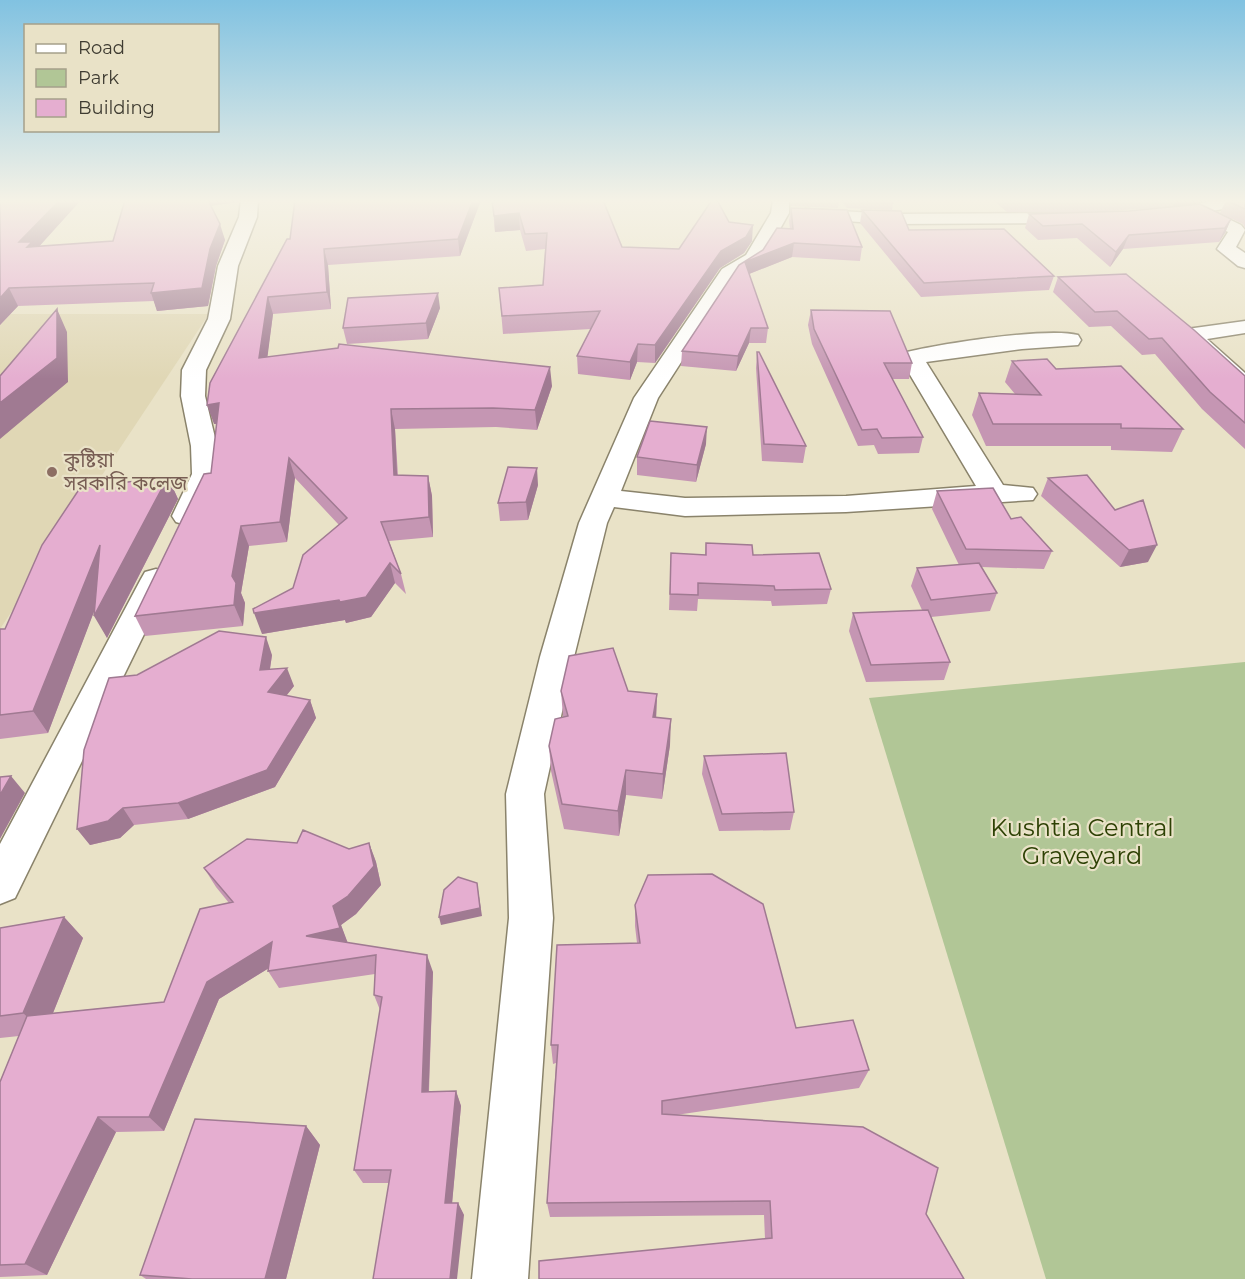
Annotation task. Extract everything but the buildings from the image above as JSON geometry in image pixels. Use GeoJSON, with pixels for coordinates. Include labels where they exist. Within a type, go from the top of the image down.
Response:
{"type":"FeatureCollection","features":[{"type":"Feature","properties":{"kind":"street"},"geometry":{"type":"LineString","coordinates":[[0,885],[171,548],[205,474],[204,446],[193,396],[194,370],[219,319],[231,260]]}},
{"type":"Feature","properties":{"kind":"street"},"geometry":{"type":"LineString","coordinates":[[500,1279],[531,918],[525,794],[559,647],[593,523],[646,398],[729,273],[752,260]]}},
{"type":"Feature","properties":{"kind":"street"},"geometry":{"type":"LineString","coordinates":[[1245,327],[1195,334],[1194,339],[1245,386]]}},
{"type":"Feature","properties":{"kind":"street"},"geometry":{"type":"LineString","coordinates":[[994,493],[914,363],[915,357],[1033,342],[1070,340]]}},
{"type":"Feature","properties":{"kind":"street"},"geometry":{"type":"LineString","coordinates":[[1033,342],[1052,366]]}},
{"type":"Feature","properties":{"kind":"street"},"geometry":{"type":"LineString","coordinates":[[605,497],[685,507],[846,504],[994,493],[1023,494]]}},
{"type":"Feature","properties":{"kind":"shaded area","name":"কুষ্টিয়া সরকারি কলেজ"},"geometry":{"type":"Polygon","coordinates":[[[0,314],[209,314],[0,629],[0,314]]]}},
{"type":"Feature","properties":{"kind":"green space","name":"Kushtia Central Graveyard"},"geometry":{"type":"Polygon","coordinates":[[[1245,662],[1245,1279],[1046,1279],[869,698],[1245,662]]]}},
{"type":"Feature","properties":{"kind":"place","name":"কুষ্টিয়া সরকারি কলেজ"},"geometry":{"type":"Point","coordinates":[52,472]}}]}
